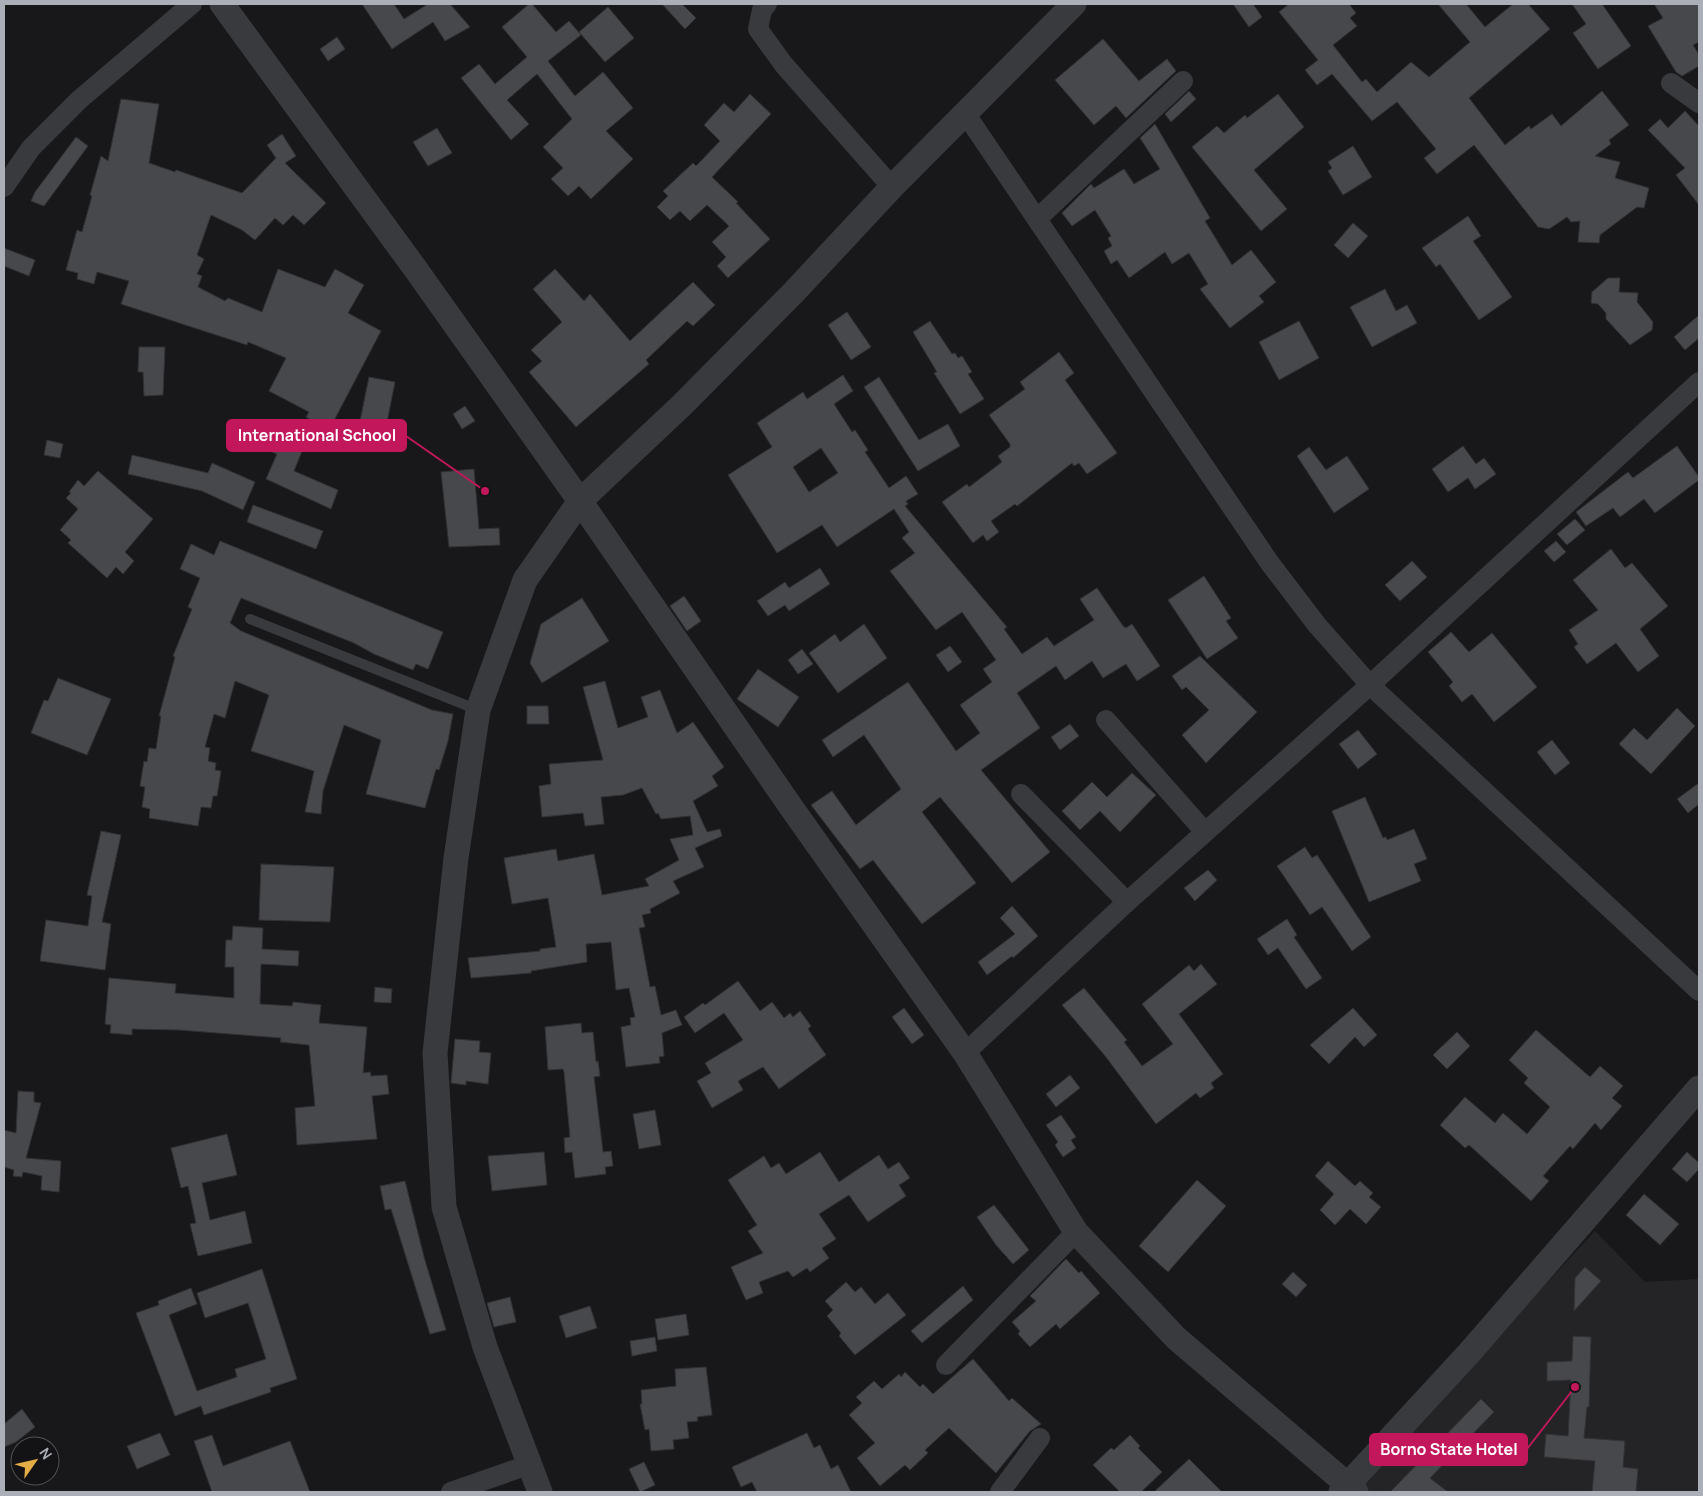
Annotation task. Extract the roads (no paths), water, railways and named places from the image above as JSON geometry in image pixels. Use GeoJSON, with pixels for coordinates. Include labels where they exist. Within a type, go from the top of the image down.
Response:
{"type":"FeatureCollection","features":[{"type":"Feature","properties":{"kind":"street"},"geometry":{"type":"LineString","coordinates":[[4,187],[31,148],[79,100],[192,4]]}},
{"type":"Feature","properties":{"kind":"street"},"geometry":{"type":"LineString","coordinates":[[222,4],[417,271],[966,1053],[1076,1232],[1176,1338],[1348,1490],[1699,1088]]}},
{"type":"Feature","properties":{"kind":"street"},"geometry":{"type":"LineString","coordinates":[[767,4],[762,10],[758,29],[784,65],[892,186]]}},
{"type":"Feature","properties":{"kind":"street"},"geometry":{"type":"LineString","coordinates":[[540,1492],[528,1465],[485,1347],[444,1207],[434,1052],[456,858],[478,710],[525,580],[580,501],[690,398],[794,292],[892,186],[1074,4]]}},
{"type":"Feature","properties":{"kind":"street"},"geometry":{"type":"LineString","coordinates":[[1038,218],[1183,81]]}},
{"type":"Feature","properties":{"kind":"street"},"geometry":{"type":"LineString","coordinates":[[1671,83],[1699,102]]}},
{"type":"Feature","properties":{"kind":"street"},"geometry":{"type":"LineString","coordinates":[[965,114],[1038,218],[1269,562],[1317,624],[1370,685],[1699,991]]}},
{"type":"Feature","properties":{"kind":"street"},"geometry":{"type":"LineString","coordinates":[[966,1053],[1127,902],[1370,685],[1699,382]]}},
{"type":"Feature","properties":{"kind":"street"},"geometry":{"type":"LineString","coordinates":[[1106,720],[1205,832]]}},
{"type":"Feature","properties":{"kind":"street"},"geometry":{"type":"LineString","coordinates":[[1021,794],[1127,902]]}},
{"type":"Feature","properties":{"kind":"street"},"geometry":{"type":"LineString","coordinates":[[946,1365],[1076,1232]]}},
{"type":"Feature","properties":{"kind":"street"},"geometry":{"type":"LineString","coordinates":[[1000,1492],[1040,1438]]}},
{"type":"Feature","properties":{"kind":"street"},"geometry":{"type":"LineString","coordinates":[[451,1492],[528,1465]]}},
{"type":"Feature","properties":{"kind":"lane"},"geometry":{"type":"LineString","coordinates":[[250,619],[478,710]]}},
{"type":"Feature","properties":{"kind":"place","name":"International School"},"geometry":{"type":"Point","coordinates":[485,491]}},
{"type":"Feature","properties":{"kind":"place","name":"Borno State Hotel"},"geometry":{"type":"Point","coordinates":[1575,1387]}}]}
